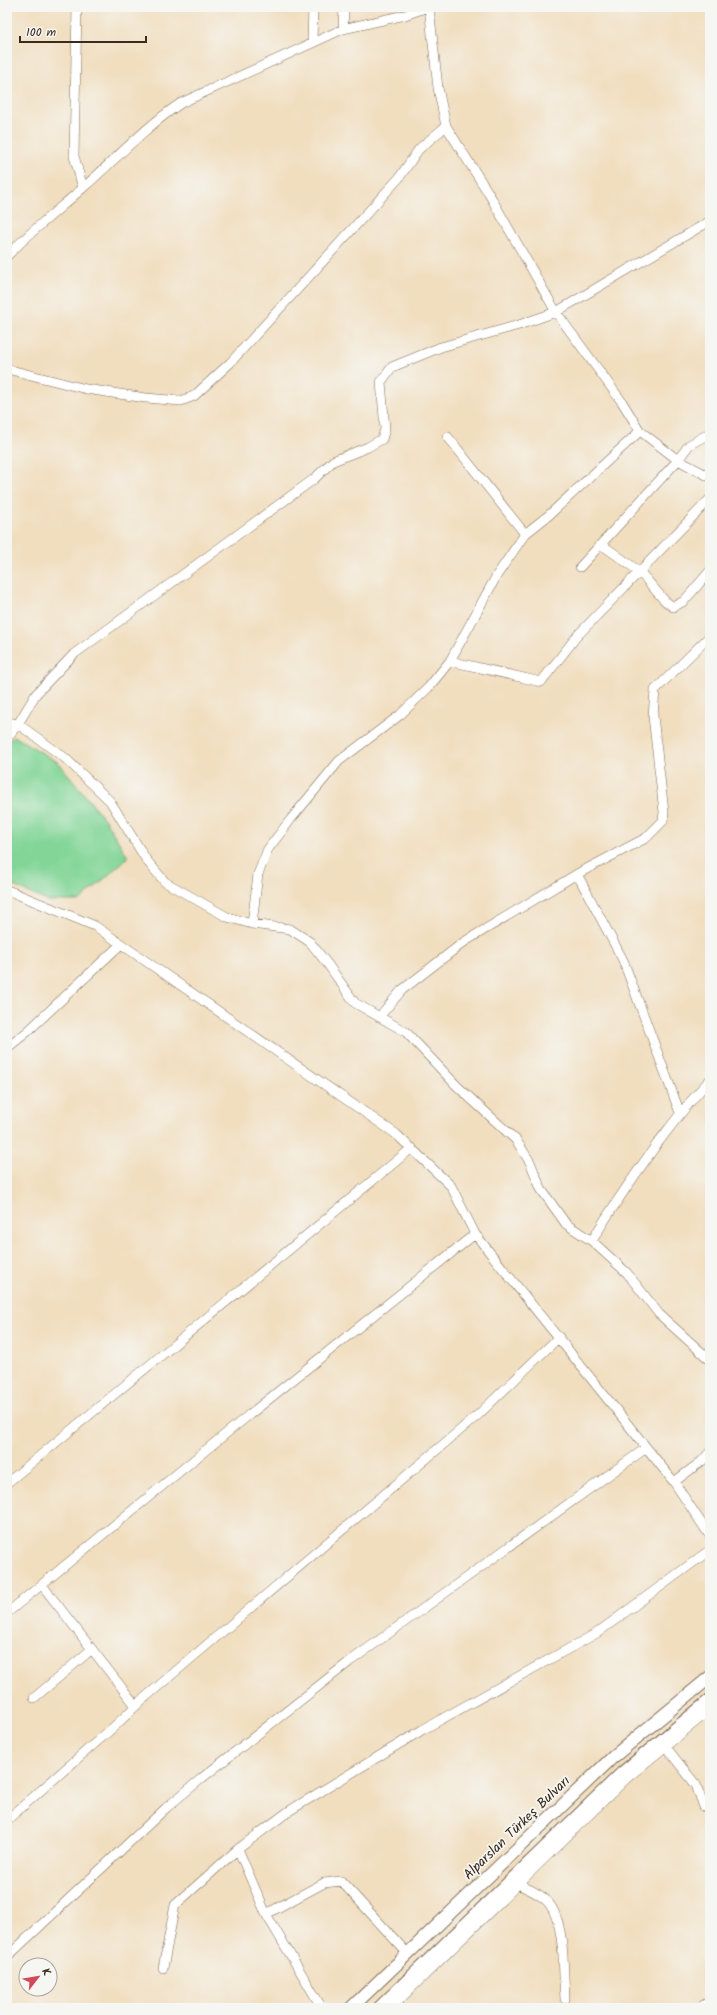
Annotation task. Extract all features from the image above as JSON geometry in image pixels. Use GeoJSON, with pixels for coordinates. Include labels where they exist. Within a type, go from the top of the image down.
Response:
{"type":"FeatureCollection","features":[{"type":"Feature","properties":{"kind":"main road","name":"Alparslan Türkeş Bulvarı"},"geometry":{"type":"LineString","coordinates":[[351,2008],[613,1757],[710,1677]]}},
{"type":"Feature","properties":{"kind":"main road"},"geometry":{"type":"LineString","coordinates":[[379,2008],[512,1884],[622,1773],[710,1700]]}},
{"type":"Feature","properties":{"kind":"street"},"geometry":{"type":"LineString","coordinates":[[77,7],[74,156],[83,188]]}},
{"type":"Feature","properties":{"kind":"street"},"geometry":{"type":"LineString","coordinates":[[312,7],[312,42]]}},
{"type":"Feature","properties":{"kind":"street"},"geometry":{"type":"LineString","coordinates":[[343,29],[344,7]]}},
{"type":"Feature","properties":{"kind":"street"},"geometry":{"type":"LineString","coordinates":[[7,256],[24,238],[83,188],[162,116],[181,104],[312,42],[343,29],[405,11],[428,7],[438,88],[446,126],[489,194],[556,312],[622,402],[640,431],[678,460],[710,477]]}},
{"type":"Feature","properties":{"kind":"street"},"geometry":{"type":"LineString","coordinates":[[7,369],[86,389],[146,398],[181,401],[194,396],[230,363],[399,178],[419,149],[446,126]]}},
{"type":"Feature","properties":{"kind":"street"},"geometry":{"type":"LineString","coordinates":[[7,738],[18,724],[36,694],[74,654],[314,478],[332,461],[368,447],[382,439],[385,429],[381,382],[392,367],[442,347],[519,325],[556,312],[710,221]]}},
{"type":"Feature","properties":{"kind":"street"},"geometry":{"type":"LineString","coordinates":[[252,924],[258,874],[268,849],[339,761],[400,715],[428,688],[450,661],[497,575],[525,534],[550,515],[640,431]]}},
{"type":"Feature","properties":{"kind":"street"},"geometry":{"type":"LineString","coordinates":[[580,567],[678,460],[689,445],[710,433]]}},
{"type":"Feature","properties":{"kind":"street"},"geometry":{"type":"LineString","coordinates":[[448,437],[525,534]]}},
{"type":"Feature","properties":{"kind":"street"},"geometry":{"type":"LineString","coordinates":[[450,661],[541,682],[577,636],[710,499]]}},
{"type":"Feature","properties":{"kind":"street"},"geometry":{"type":"LineString","coordinates":[[601,544],[640,572],[664,600],[673,607],[684,601],[710,571]]}},
{"type":"Feature","properties":{"kind":"street"},"geometry":{"type":"LineString","coordinates":[[379,1016],[402,990],[464,942],[577,874],[646,838],[663,821],[664,812],[653,716],[655,690],[710,636]]}},
{"type":"Feature","properties":{"kind":"street"},"geometry":{"type":"LineString","coordinates":[[7,722],[18,724],[65,758],[110,800],[147,861],[165,882],[227,917],[252,924],[290,929],[310,942],[355,1003],[406,1032],[457,1086],[516,1140],[530,1162],[541,1189],[566,1224],[592,1242],[627,1273],[659,1314],[710,1360]]}},
{"type":"Feature","properties":{"kind":"street"},"geometry":{"type":"LineString","coordinates":[[577,874],[623,960],[680,1113]]}},
{"type":"Feature","properties":{"kind":"street"},"geometry":{"type":"LineString","coordinates":[[7,890],[95,926],[339,1094],[396,1134],[412,1148],[451,1186],[475,1234],[674,1482],[710,1536]]}},
{"type":"Feature","properties":{"kind":"street"},"geometry":{"type":"LineString","coordinates":[[7,1048],[27,1032],[121,944]]}},
{"type":"Feature","properties":{"kind":"street"},"geometry":{"type":"LineString","coordinates":[[592,1242],[610,1210],[680,1113],[692,1098],[710,1080]]}},
{"type":"Feature","properties":{"kind":"street"},"geometry":{"type":"LineString","coordinates":[[7,1483],[412,1148]]}},
{"type":"Feature","properties":{"kind":"street"},"geometry":{"type":"LineString","coordinates":[[7,1613],[234,1427],[475,1234]]}},
{"type":"Feature","properties":{"kind":"street"},"geometry":{"type":"LineString","coordinates":[[7,1820],[136,1706],[479,1414],[559,1337]]}},
{"type":"Feature","properties":{"kind":"street"},"geometry":{"type":"LineString","coordinates":[[7,1957],[166,1808],[208,1773],[349,1662],[646,1448]]}},
{"type":"Feature","properties":{"kind":"street"},"geometry":{"type":"LineString","coordinates":[[674,1482],[702,1461],[710,1452]]}},
{"type":"Feature","properties":{"kind":"street"},"geometry":{"type":"LineString","coordinates":[[163,1968],[175,1905],[238,1849],[289,1811],[422,1730],[597,1634],[710,1550]]}},
{"type":"Feature","properties":{"kind":"street"},"geometry":{"type":"LineString","coordinates":[[42,1585],[136,1706]]}},
{"type":"Feature","properties":{"kind":"street"},"geometry":{"type":"LineString","coordinates":[[34,1698],[92,1649]]}},
{"type":"Feature","properties":{"kind":"street"},"geometry":{"type":"LineString","coordinates":[[391,2008],[512,1884],[627,1778],[710,1710]]}},
{"type":"Feature","properties":{"kind":"street"},"geometry":{"type":"LineString","coordinates":[[665,1746],[696,1785],[704,1806]]}},
{"type":"Feature","properties":{"kind":"street"},"geometry":{"type":"LineString","coordinates":[[238,1849],[266,1914],[322,2008]]}},
{"type":"Feature","properties":{"kind":"street"},"geometry":{"type":"LineString","coordinates":[[266,1914],[324,1883],[341,1881],[408,1954]]}},
{"type":"Feature","properties":{"kind":"street"},"geometry":{"type":"LineString","coordinates":[[512,1884],[536,1893],[547,1901],[556,1915],[563,1954],[565,1999]]}},
{"type":"Feature","properties":{"kind":"street"},"geometry":{"type":"LineString","coordinates":[[699,2008],[710,2001]]}},
{"type":"Feature","properties":{"kind":"green space"},"geometry":{"type":"Polygon","coordinates":[[[14,736],[59,763],[105,820],[128,857],[80,901],[47,901],[7,883],[7,744],[14,736]]]}}]}
